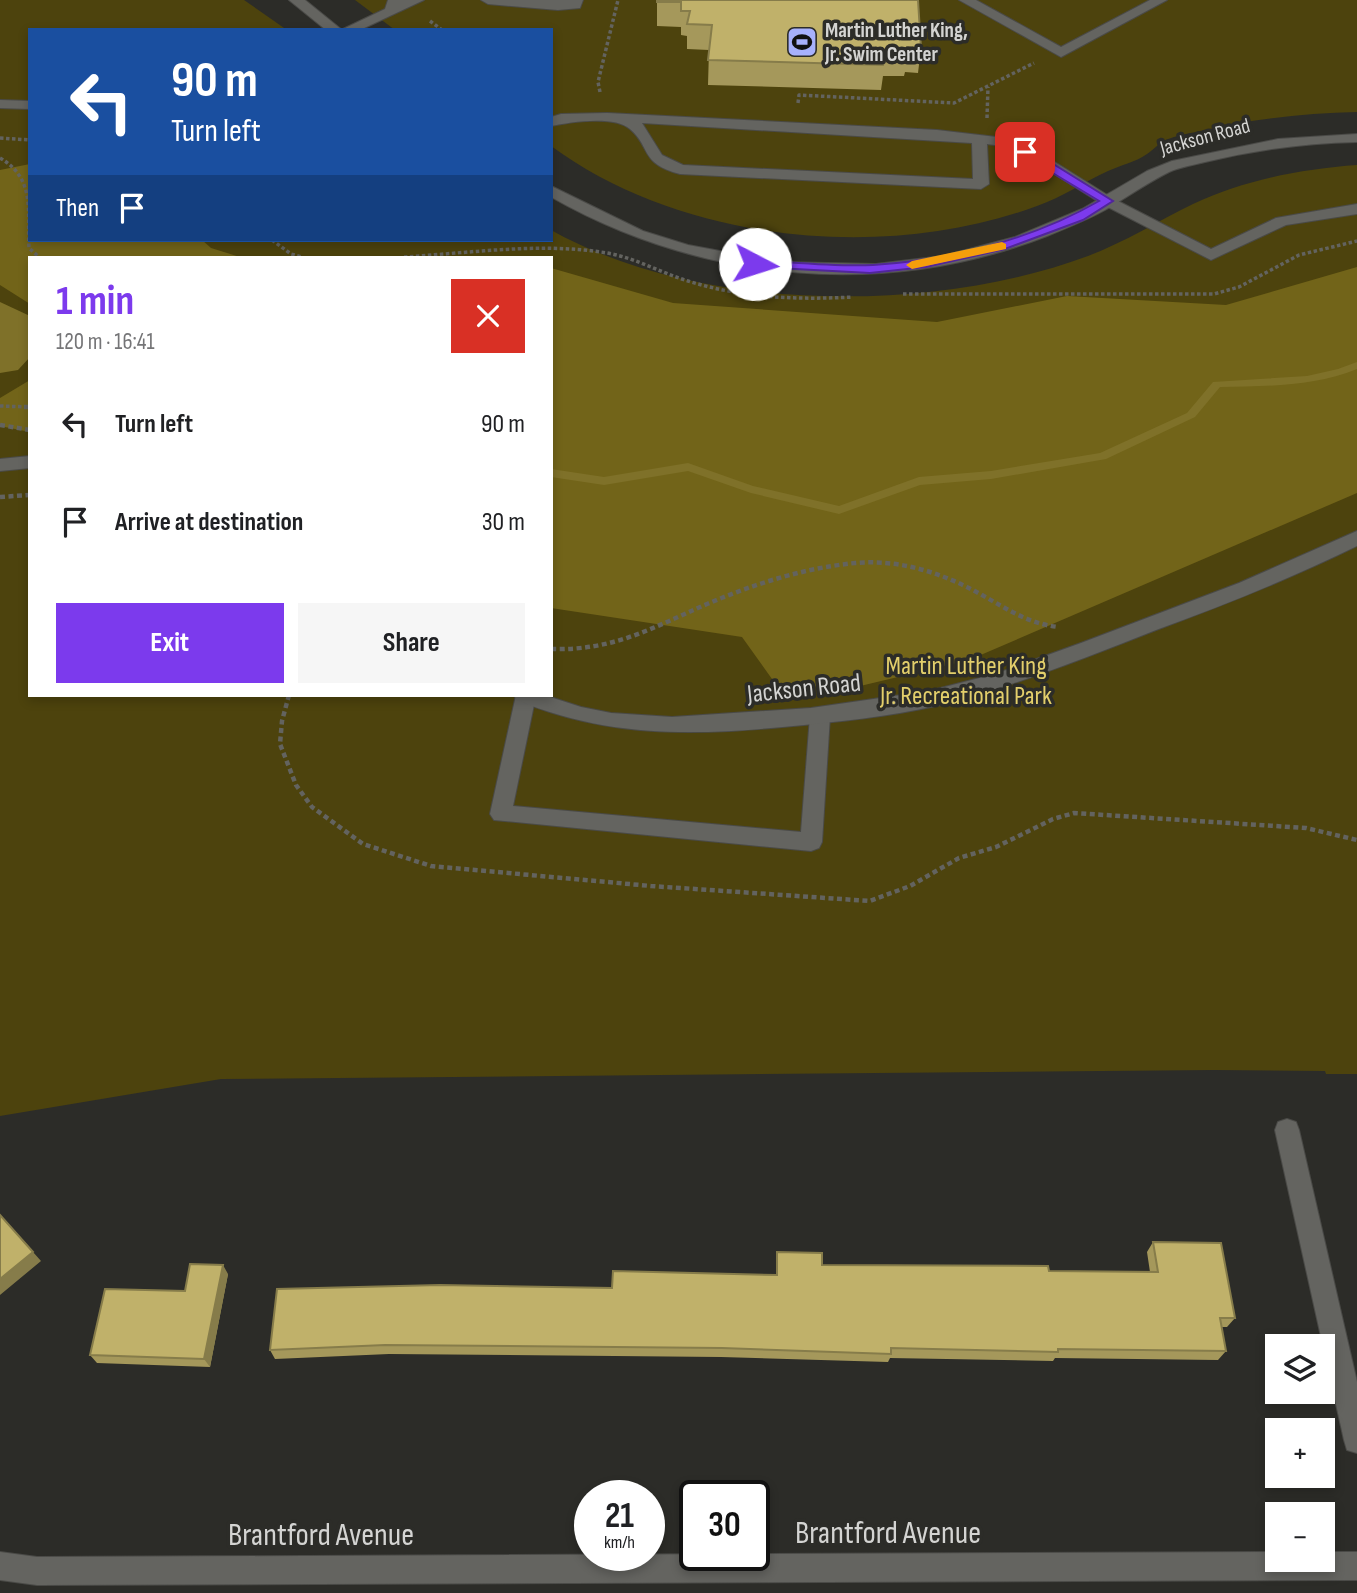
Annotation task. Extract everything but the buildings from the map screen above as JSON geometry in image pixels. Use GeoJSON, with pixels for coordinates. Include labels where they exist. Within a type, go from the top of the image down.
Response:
{"type":"FeatureCollection","features":[{"type":"Feature","properties":{"kind":"street"},"geometry":{"type":"LineString","coordinates":[[296,0],[332,28]]}},
{"type":"Feature","properties":{"kind":"street"},"geometry":{"type":"LineString","coordinates":[[352,28],[393,5],[417,0]]}},
{"type":"Feature","properties":{"kind":"street"},"geometry":{"type":"LineString","coordinates":[[488,0],[558,6],[575,5],[576,0]]}},
{"type":"Feature","properties":{"kind":"street"},"geometry":{"type":"LineString","coordinates":[[966,0],[1061,53],[1160,0]]}},
{"type":"Feature","properties":{"kind":"street"},"geometry":{"type":"LineString","coordinates":[[0,104],[28,105]]}},
{"type":"Feature","properties":{"kind":"street"},"geometry":{"type":"LineString","coordinates":[[553,121],[561,117],[624,118],[937,134],[983,133],[1045,162],[1107,201],[1211,255],[1282,220],[1357,209]]}},
{"type":"Feature","properties":{"kind":"street"},"geometry":{"type":"LineString","coordinates":[[624,118],[638,127],[656,158],[680,169],[981,184],[983,133]]}},
{"type":"Feature","properties":{"kind":"street","name":"Jackson Road"},"geometry":{"type":"LineString","coordinates":[[553,192],[622,229],[728,261],[845,269],[926,264],[1001,246],[1079,217],[1166,167],[1234,149],[1316,138],[1357,138]]}},
{"type":"Feature","properties":{"kind":"street"},"geometry":{"type":"LineString","coordinates":[[0,465],[28,462]]}},
{"type":"Feature","properties":{"kind":"street","name":"Jackson Road"},"geometry":{"type":"LineString","coordinates":[[529,697],[551,707],[632,724],[723,724],[820,716],[952,694],[1042,666],[1238,592],[1311,562],[1357,538]]}},
{"type":"Feature","properties":{"kind":"street"},"geometry":{"type":"LineString","coordinates":[[525,697],[501,814],[811,842],[820,716]]}},
{"type":"Feature","properties":{"kind":"street"},"geometry":{"type":"LineString","coordinates":[[1287,1130],[1357,1440]]}},
{"type":"Feature","properties":{"kind":"street","name":"Brantford Avenue"},"geometry":{"type":"LineString","coordinates":[[0,1566],[51,1571],[1357,1566]]}},
{"type":"Feature","properties":{"kind":"path"},"geometry":{"type":"LineString","coordinates":[[600,97],[598,82],[618,0]]}},
{"type":"Feature","properties":{"kind":"path"},"geometry":{"type":"LineString","coordinates":[[797,107],[799,95],[954,103],[1035,63]]}},
{"type":"Feature","properties":{"kind":"path"},"geometry":{"type":"LineString","coordinates":[[983,133],[988,87]]}},
{"type":"Feature","properties":{"kind":"path"},"geometry":{"type":"LineString","coordinates":[[0,138],[28,141]]}},
{"type":"Feature","properties":{"kind":"path"},"geometry":{"type":"LineString","coordinates":[[0,158],[15,167],[26,186],[28,227]]}},
{"type":"Feature","properties":{"kind":"path"},"geometry":{"type":"LineString","coordinates":[[29,242],[29,247],[38,256]]}},
{"type":"Feature","properties":{"kind":"path"},"geometry":{"type":"LineString","coordinates":[[275,242],[298,256]]}},
{"type":"Feature","properties":{"kind":"path"},"geometry":{"type":"LineString","coordinates":[[0,406],[28,407]]}},
{"type":"Feature","properties":{"kind":"path"},"geometry":{"type":"LineString","coordinates":[[0,425],[28,430]]}},
{"type":"Feature","properties":{"kind":"path"},"geometry":{"type":"LineString","coordinates":[[0,497],[28,495]]}},
{"type":"Feature","properties":{"kind":"path"},"geometry":{"type":"LineString","coordinates":[[553,649],[584,650],[623,643],[738,591],[775,579],[856,563],[899,562],[922,568],[958,583],[1035,624],[1067,626]]}},
{"type":"Feature","properties":{"kind":"green space","name":"Martin Luther King Jr. Recreational Park"},"geometry":{"type":"Polygon","coordinates":[[[0,0],[244,0],[284,28],[28,28],[28,242],[553,242],[553,231],[610,257],[675,277],[745,290],[817,296],[889,295],[959,288],[1026,275],[1088,256],[1193,204],[1232,188],[1315,169],[1357,165],[1357,1074],[1326,1074],[1325,1071],[1214,1070],[221,1079],[0,1116],[0,0]]]}},
{"type":"Feature","properties":{"kind":"green space"},"geometry":{"type":"Polygon","coordinates":[[[355,0],[1357,0],[1357,112],[1262,120],[1173,137],[1138,159],[1047,202],[978,223],[916,234],[851,237],[786,233],[723,222],[661,204],[604,179],[553,147],[553,28],[392,28],[355,0]]]}},
{"type":"Feature","properties":{"kind":"shaded area"},"geometry":{"type":"Polygon","coordinates":[[[28,164],[28,242],[204,242],[211,248],[237,256],[28,256],[28,303],[0,285],[0,170],[28,164]]]}},
{"type":"Feature","properties":{"kind":"shaded area"},"geometry":{"type":"Polygon","coordinates":[[[1357,267],[1357,493],[969,660],[856,687],[777,686],[742,637],[553,608],[553,269],[673,303],[937,322],[1067,296],[1226,305],[1357,267]]]}},
{"type":"Feature","properties":{"kind":"shaded area"},"geometry":{"type":"Polygon","coordinates":[[[0,302],[28,315],[28,359],[18,370],[0,373],[0,302]]]}},
{"type":"Feature","properties":{"kind":"shaded area"},"geometry":{"type":"Polygon","coordinates":[[[28,381],[28,432],[0,426],[0,398],[28,381]]]}},
{"type":"Feature","properties":{"kind":"waterway"},"geometry":{"type":"LineString","coordinates":[[553,473],[604,481],[688,467],[751,489],[839,510],[919,481],[991,475],[1102,456],[1191,415],[1217,384],[1307,379],[1357,365]]}},
{"type":"Feature","properties":{"kind":"slow traffic"},"geometry":{"type":"LineString","coordinates":[[912,265],[1002,246]]}},
{"type":"Feature","properties":{"kind":"place","name":"Martin Luther King, Jr. Swim Center"},"geometry":{"type":"Point","coordinates":[802,42]}},
{"type":"Feature","properties":{"kind":"route"},"geometry":{"type":"LineString","coordinates":[[755,264],[870,269],[926,264],[1001,246],[1079,217],[1107,201],[1025,152]]}}]}
